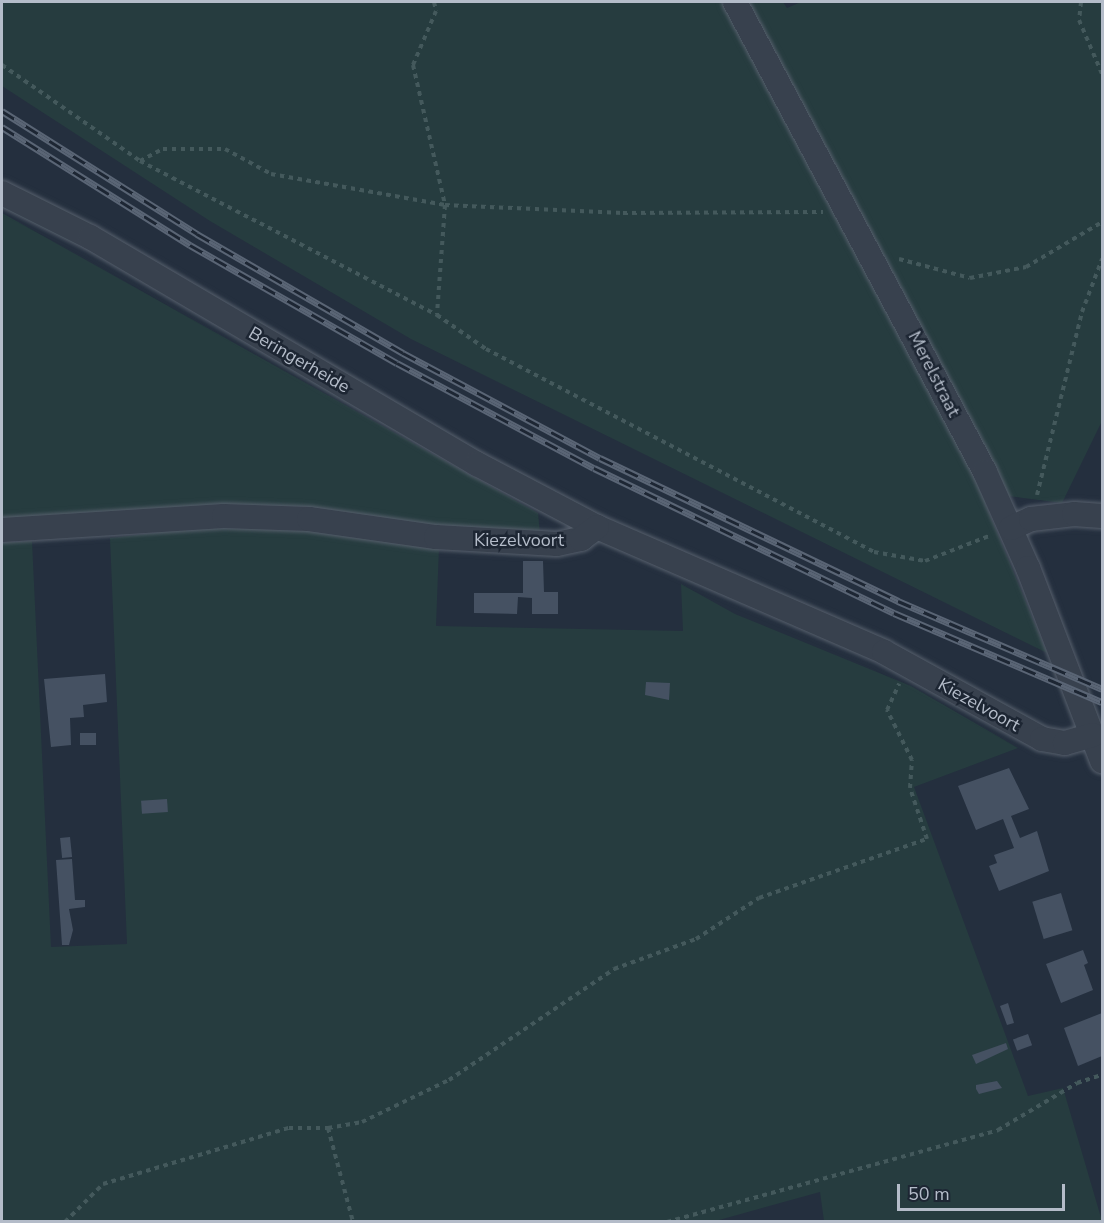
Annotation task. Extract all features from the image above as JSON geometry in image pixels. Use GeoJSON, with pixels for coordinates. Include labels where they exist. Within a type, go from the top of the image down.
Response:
{"type":"FeatureCollection","features":[{"type":"Feature","properties":{"kind":"street","name":"Merelstraat"},"geometry":{"type":"LineString","coordinates":[[735,2],[1021,524],[1102,761]]}},
{"type":"Feature","properties":{"kind":"street","name":"Beringerheide"},"geometry":{"type":"LineString","coordinates":[[2,193],[90,237],[477,464],[597,526]]}},
{"type":"Feature","properties":{"kind":"street"},"geometry":{"type":"LineString","coordinates":[[1021,524],[1074,514],[1102,516]]}},
{"type":"Feature","properties":{"kind":"street","name":"Kiezelvoort"},"geometry":{"type":"LineString","coordinates":[[2,530],[224,516],[309,519],[436,537],[557,544],[581,539],[597,526],[908,665],[1042,739],[1065,743],[1093,735]]}},
{"type":"Feature","properties":{"kind":"path"},"geometry":{"type":"LineString","coordinates":[[434,2],[436,11],[413,65],[445,205],[437,315]]}},
{"type":"Feature","properties":{"kind":"path"},"geometry":{"type":"LineString","coordinates":[[1081,2],[1079,20],[1102,74]]}},
{"type":"Feature","properties":{"kind":"path"},"geometry":{"type":"LineString","coordinates":[[2,65],[140,161],[437,315],[486,349],[874,552],[925,561],[1021,524],[1082,312],[1102,259]]}},
{"type":"Feature","properties":{"kind":"path"},"geometry":{"type":"LineString","coordinates":[[140,161],[163,149],[225,149],[271,174],[445,205],[623,213],[808,214],[848,208]]}},
{"type":"Feature","properties":{"kind":"path"},"geometry":{"type":"LineString","coordinates":[[867,246],[918,267],[970,278],[1026,267],[1102,222]]}},
{"type":"Feature","properties":{"kind":"path"},"geometry":{"type":"LineString","coordinates":[[65,1221],[103,1184],[289,1128],[328,1128],[362,1122],[449,1080],[614,969],[696,939],[759,898],[927,839],[910,788],[912,760],[887,710],[908,665]]}},
{"type":"Feature","properties":{"kind":"path"},"geometry":{"type":"LineString","coordinates":[[667,1221],[998,1130],[1077,1083],[1102,1075]]}},
{"type":"Feature","properties":{"kind":"path"},"geometry":{"type":"LineString","coordinates":[[328,1128],[353,1221]]}},
{"type":"Feature","properties":{"kind":"green space"},"geometry":{"type":"Polygon","coordinates":[[[2,2],[783,2],[787,8],[801,2],[1102,2],[1102,421],[1062,503],[1008,496],[985,503],[1047,653],[411,339],[210,221],[2,86],[2,2]]]}},
{"type":"Feature","properties":{"kind":"green space"},"geometry":{"type":"Polygon","coordinates":[[[2,213],[538,513],[540,533],[2,522],[2,213]]]}},
{"type":"Feature","properties":{"kind":"green space"},"geometry":{"type":"Polygon","coordinates":[[[224,525],[307,528],[439,547],[436,626],[683,631],[681,584],[735,614],[911,686],[1018,748],[914,787],[1028,1096],[1063,1088],[1102,1221],[824,1221],[820,1192],[712,1222],[2,1222],[2,543],[32,541],[51,947],[127,944],[110,538],[224,525]]]}},
{"type":"Feature","properties":{"kind":"building"},"geometry":{"type":"Polygon","coordinates":[[[523,561],[543,561],[544,592],[558,592],[558,614],[532,614],[532,598],[518,597],[517,614],[474,613],[474,593],[523,593],[523,561]]]}},
{"type":"Feature","properties":{"kind":"building"},"geometry":{"type":"Polygon","coordinates":[[[105,674],[107,702],[83,705],[84,717],[70,718],[71,745],[51,747],[44,679],[105,674]]]}},
{"type":"Feature","properties":{"kind":"building"},"geometry":{"type":"Polygon","coordinates":[[[646,682],[670,683],[669,700],[645,695],[646,682]]]}},
{"type":"Feature","properties":{"kind":"building"},"geometry":{"type":"Polygon","coordinates":[[[80,733],[96,733],[96,745],[80,745],[80,733]]]}},
{"type":"Feature","properties":{"kind":"building"},"geometry":{"type":"Polygon","coordinates":[[[1009,768],[1029,809],[1011,816],[1020,838],[1037,831],[1049,871],[999,891],[989,866],[997,863],[994,855],[1014,848],[1003,819],[976,830],[958,786],[1009,768]]]}},
{"type":"Feature","properties":{"kind":"building"},"geometry":{"type":"Polygon","coordinates":[[[167,799],[168,812],[142,814],[141,801],[167,799]]]}},
{"type":"Feature","properties":{"kind":"building"},"geometry":{"type":"Polygon","coordinates":[[[70,837],[72,857],[62,858],[60,838],[70,837]]]}},
{"type":"Feature","properties":{"kind":"building"},"geometry":{"type":"Polygon","coordinates":[[[72,859],[75,900],[85,900],[85,907],[69,909],[73,930],[69,945],[62,945],[56,860],[72,859]]]}},
{"type":"Feature","properties":{"kind":"building"},"geometry":{"type":"Polygon","coordinates":[[[1061,893],[1072,930],[1044,939],[1032,902],[1061,893]]]}},
{"type":"Feature","properties":{"kind":"building"},"geometry":{"type":"Polygon","coordinates":[[[1083,950],[1088,963],[1084,965],[1093,990],[1061,1003],[1046,964],[1083,950]]]}},
{"type":"Feature","properties":{"kind":"building"},"geometry":{"type":"Polygon","coordinates":[[[1008,1003],[1014,1023],[1007,1025],[1000,1006],[1008,1003]]]}},
{"type":"Feature","properties":{"kind":"building"},"geometry":{"type":"Polygon","coordinates":[[[1102,1013],[1102,1056],[1078,1066],[1064,1028],[1102,1013]]]}},
{"type":"Feature","properties":{"kind":"building"},"geometry":{"type":"Polygon","coordinates":[[[1028,1034],[1032,1045],[1017,1051],[1013,1039],[1028,1034]]]}},
{"type":"Feature","properties":{"kind":"building"},"geometry":{"type":"Polygon","coordinates":[[[1006,1043],[1008,1049],[976,1064],[972,1055],[1006,1043]]]}},
{"type":"Feature","properties":{"kind":"building"},"geometry":{"type":"Polygon","coordinates":[[[997,1081],[1002,1088],[979,1094],[976,1089],[976,1085],[997,1081]]]}},
{"type":"Feature","properties":{"kind":"railway"},"geometry":{"type":"LineString","coordinates":[[2,111],[197,234],[403,353],[600,458],[898,601],[1102,689]]}},
{"type":"Feature","properties":{"kind":"railway"},"geometry":{"type":"LineString","coordinates":[[2,127],[190,245],[397,363],[594,468],[894,613],[1102,702]]}}]}
